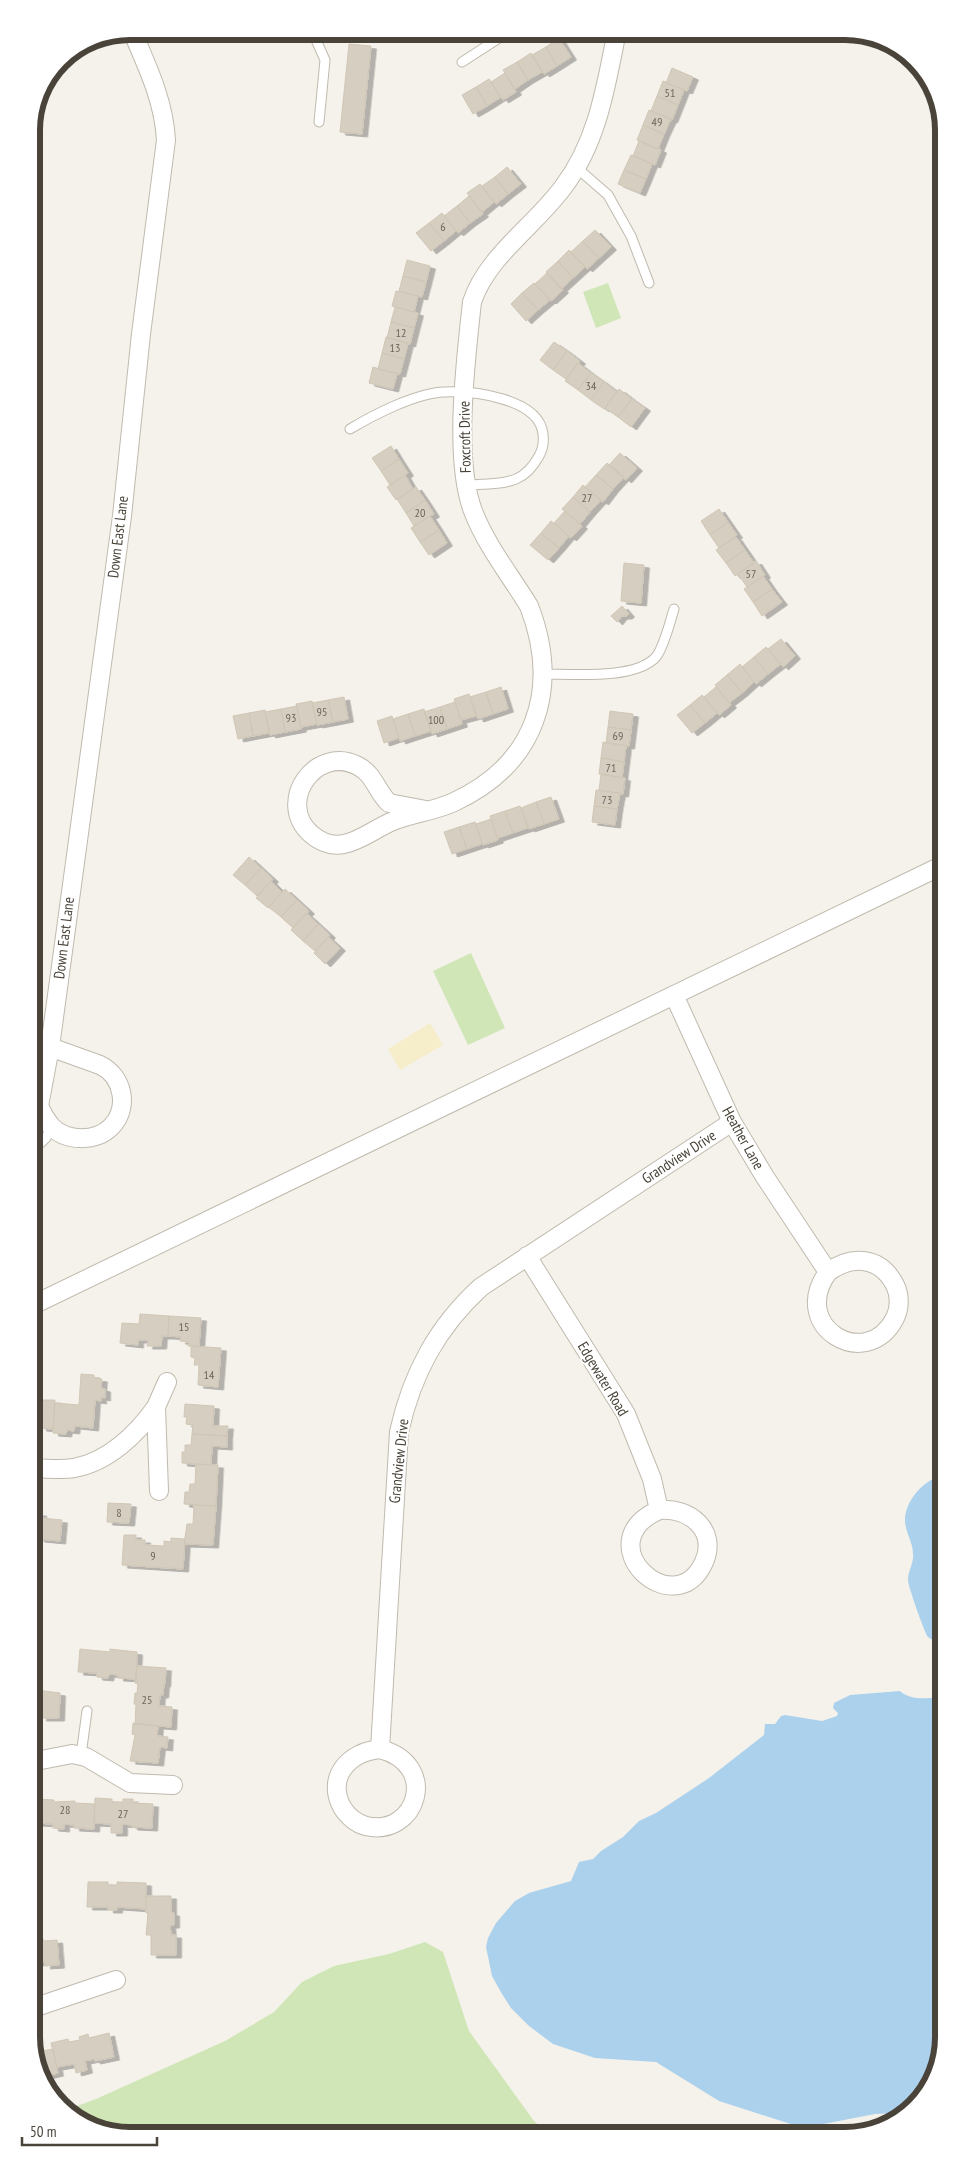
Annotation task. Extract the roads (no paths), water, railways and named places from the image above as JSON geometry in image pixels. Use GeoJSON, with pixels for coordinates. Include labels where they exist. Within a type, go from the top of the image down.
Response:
{"type":"FeatureCollection","features":[{"type":"Feature","properties":{"kind":"street","name":"Down East Lane"},"geometry":{"type":"LineString","coordinates":[[40,1090],[50,1047],[119,535],[141,334],[166,140],[165,119],[136,40]]}},
{"type":"Feature","properties":{"kind":"street","name":"Foxcroft Drive"},"geometry":{"type":"LineString","coordinates":[[426,810],[402,807],[389,803],[376,783],[363,769],[351,763],[337,761],[324,764],[312,771],[300,788],[297,801],[299,815],[309,832],[320,840],[334,844],[347,844],[360,840],[394,821],[452,803],[479,789],[512,760],[526,741],[534,723],[542,694],[541,648],[529,606],[484,534],[473,511],[467,486],[463,445],[464,393],[472,302],[481,278],[550,203],[577,168],[603,102],[615,40]]}},
{"type":"Feature","properties":{"kind":"street"},"geometry":{"type":"LineString","coordinates":[[40,1301],[935,868]]}},
{"type":"Feature","properties":{"kind":"street","name":"Heather Lane"},"geometry":{"type":"LineString","coordinates":[[674,995],[732,1122],[765,1178],[828,1272]]}},
{"type":"Feature","properties":{"kind":"street"},"geometry":{"type":"LineString","coordinates":[[50,1047],[85,1058],[108,1069],[118,1083],[122,1100],[116,1121],[111,1127],[98,1135],[88,1138],[70,1137],[59,1133],[51,1127]]}},
{"type":"Feature","properties":{"kind":"street","name":"Down East Lane"},"geometry":{"type":"LineString","coordinates":[[40,1112],[51,1127]]}},
{"type":"Feature","properties":{"kind":"street","name":"Grandview Drive"},"geometry":{"type":"LineString","coordinates":[[380,1749],[399,1432],[411,1389],[429,1349],[449,1320],[482,1287],[732,1122]]}},
{"type":"Feature","properties":{"kind":"street","name":"Edgewater Road"},"geometry":{"type":"LineString","coordinates":[[527,1256],[626,1414],[652,1479],[659,1510]]}},
{"type":"Feature","properties":{"kind":"street"},"geometry":{"type":"LineString","coordinates":[[852,1261],[866,1261],[879,1266],[889,1275],[898,1294],[897,1314],[890,1326],[880,1336],[868,1342],[848,1342],[830,1333],[821,1322],[816,1310],[816,1296],[820,1283],[828,1272],[839,1264],[852,1261]]}},
{"type":"Feature","properties":{"kind":"street"},"geometry":{"type":"LineString","coordinates":[[40,1468],[73,1468],[89,1465],[105,1457],[135,1432],[156,1407],[167,1382]]}},
{"type":"Feature","properties":{"kind":"street"},"geometry":{"type":"LineString","coordinates":[[156,1407],[159,1490]]}},
{"type":"Feature","properties":{"kind":"street"},"geometry":{"type":"LineString","coordinates":[[671,1509],[683,1512],[701,1526],[706,1537],[706,1554],[699,1570],[690,1578],[680,1583],[668,1585],[646,1577],[638,1568],[633,1557],[631,1545],[637,1528],[648,1515],[659,1510],[671,1509]]}},
{"type":"Feature","properties":{"kind":"street"},"geometry":{"type":"LineString","coordinates":[[380,1749],[393,1752],[404,1760],[412,1771],[415,1798],[409,1810],[400,1820],[388,1826],[374,1828],[362,1825],[351,1818],[343,1809],[338,1798],[337,1785],[340,1773],[346,1763],[356,1754],[367,1750],[380,1749]]}},
{"type":"Feature","properties":{"kind":"street"},"geometry":{"type":"LineString","coordinates":[[40,1760],[65,1754],[81,1755],[130,1783],[173,1785]]}},
{"type":"Feature","properties":{"kind":"street"},"geometry":{"type":"LineString","coordinates":[[40,2005],[116,1980]]}},
{"type":"Feature","properties":{"kind":"lane"},"geometry":{"type":"LineString","coordinates":[[316,40],[325,60],[319,122]]}},
{"type":"Feature","properties":{"kind":"lane"},"geometry":{"type":"LineString","coordinates":[[462,62],[496,40]]}},
{"type":"Feature","properties":{"kind":"lane"},"geometry":{"type":"LineString","coordinates":[[577,168],[608,195],[631,236],[649,284]]}},
{"type":"Feature","properties":{"kind":"lane"},"geometry":{"type":"LineString","coordinates":[[350,429],[382,411],[430,394],[447,392],[503,398],[523,406],[538,421],[542,430],[543,443],[538,458],[523,476],[503,482],[467,486]]}},
{"type":"Feature","properties":{"kind":"lane"},"geometry":{"type":"LineString","coordinates":[[543,674],[615,672],[636,669],[645,665],[657,656],[674,609]]}},
{"type":"Feature","properties":{"kind":"lane"},"geometry":{"type":"LineString","coordinates":[[40,1144],[46,1138],[51,1127]]}},
{"type":"Feature","properties":{"kind":"lane"},"geometry":{"type":"LineString","coordinates":[[81,1755],[87,1711]]}},
{"type":"Feature","properties":{"kind":"water"},"geometry":{"type":"Polygon","coordinates":[[[935,1478],[935,1640],[928,1637],[920,1619],[908,1580],[913,1561],[913,1550],[905,1520],[908,1506],[912,1499],[922,1486],[935,1478]]]}},
{"type":"Feature","properties":{"kind":"water"},"geometry":{"type":"Polygon","coordinates":[[[900,1691],[915,1698],[935,1697],[935,2043],[928,2072],[917,2092],[909,2101],[893,2113],[875,2114],[800,2127],[719,2101],[656,2062],[595,2058],[553,2044],[529,2026],[511,2008],[492,1976],[486,1947],[488,1938],[496,1923],[515,1901],[529,1893],[571,1881],[579,1862],[593,1859],[601,1851],[623,1837],[639,1821],[656,1813],[709,1778],[764,1735],[765,1724],[775,1724],[781,1716],[785,1715],[822,1721],[837,1716],[838,1713],[833,1708],[834,1703],[850,1695],[900,1691]]]}}]}
